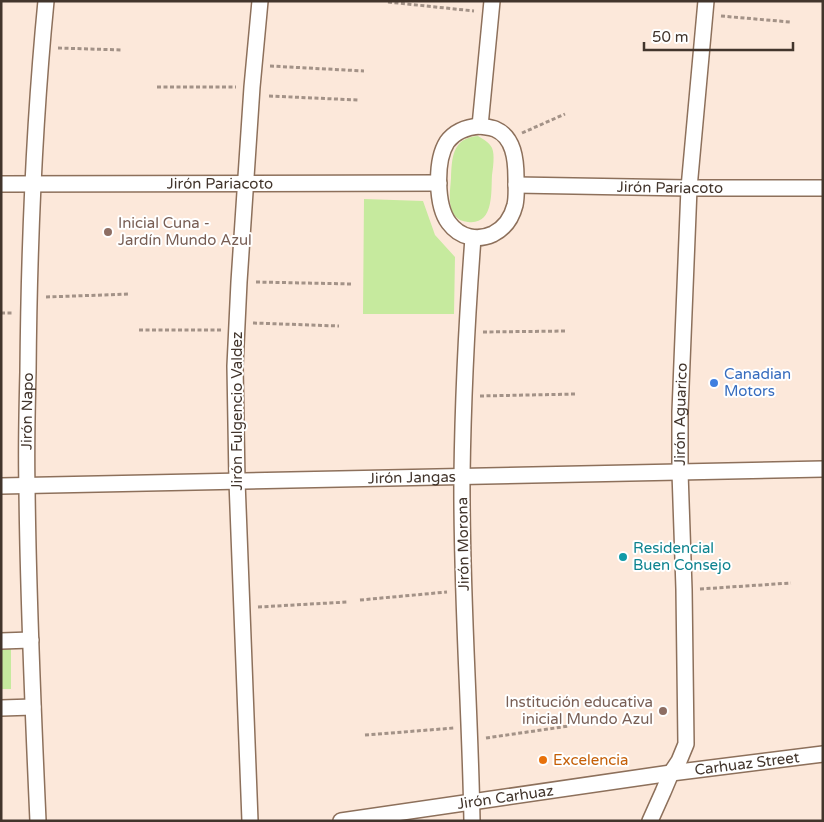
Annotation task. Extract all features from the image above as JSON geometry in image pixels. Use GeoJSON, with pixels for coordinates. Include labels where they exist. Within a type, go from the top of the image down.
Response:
{"type":"FeatureCollection","features":[{"type":"Feature","properties":{"kind":"street","name":"Jirón Napo"},"geometry":{"type":"LineString","coordinates":[[38,821],[27,486],[29,297],[33,184],[41,48],[46,1]]}},
{"type":"Feature","properties":{"kind":"street","name":"Jirón Fulgencio Valdez"},"geometry":{"type":"LineString","coordinates":[[250,821],[237,481],[235,366],[245,184],[260,1]]}},
{"type":"Feature","properties":{"kind":"street"},"geometry":{"type":"LineString","coordinates":[[480,126],[491,7]]}},
{"type":"Feature","properties":{"kind":"street","name":"Jirón Aguarico"},"geometry":{"type":"LineString","coordinates":[[650,821],[686,744],[680,412],[690,188],[705,8]]}},
{"type":"Feature","properties":{"kind":"street"},"geometry":{"type":"LineString","coordinates":[[480,126],[495,129],[508,140],[513,148],[515,160],[516,200],[513,213],[507,224],[497,232],[485,237],[473,238],[459,233],[449,223],[443,211],[439,183],[439,169],[447,143],[457,132],[468,127],[480,126]]}},
{"type":"Feature","properties":{"kind":"street","name":"Jirón Pariacoto"},"geometry":{"type":"LineString","coordinates":[[1,184],[439,183]]}},
{"type":"Feature","properties":{"kind":"street","name":"Jirón Pariacoto"},"geometry":{"type":"LineString","coordinates":[[516,186],[823,188]]}},
{"type":"Feature","properties":{"kind":"street","name":"Jirón Morona"},"geometry":{"type":"LineString","coordinates":[[472,821],[462,476],[466,332],[473,238]]}},
{"type":"Feature","properties":{"kind":"street","name":"Jirón Jangas"},"geometry":{"type":"LineString","coordinates":[[1,486],[823,469]]}},
{"type":"Feature","properties":{"kind":"street"},"geometry":{"type":"LineString","coordinates":[[1,641],[31,640]]}},
{"type":"Feature","properties":{"kind":"street"},"geometry":{"type":"LineString","coordinates":[[1,708],[33,707]]}},
{"type":"Feature","properties":{"kind":"street","name":"Carhuaz Street"},"geometry":{"type":"LineString","coordinates":[[671,773],[823,754]]}},
{"type":"Feature","properties":{"kind":"street","name":"Jirón Carhuaz"},"geometry":{"type":"LineString","coordinates":[[341,821],[671,773]]}},
{"type":"Feature","properties":{"kind":"path"},"geometry":{"type":"LineString","coordinates":[[388,2],[491,7]]}},
{"type":"Feature","properties":{"kind":"path"},"geometry":{"type":"LineString","coordinates":[[705,8],[790,22]]}},
{"type":"Feature","properties":{"kind":"path"},"geometry":{"type":"LineString","coordinates":[[41,48],[122,50]]}},
{"type":"Feature","properties":{"kind":"path"},"geometry":{"type":"LineString","coordinates":[[254,65],[364,71]]}},
{"type":"Feature","properties":{"kind":"path"},"geometry":{"type":"LineString","coordinates":[[156,87],[358,100]]}},
{"type":"Feature","properties":{"kind":"path"},"geometry":{"type":"LineString","coordinates":[[508,140],[565,114]]}},
{"type":"Feature","properties":{"kind":"path"},"geometry":{"type":"LineString","coordinates":[[239,282],[353,284]]}},
{"type":"Feature","properties":{"kind":"path"},"geometry":{"type":"LineString","coordinates":[[29,297],[130,294]]}},
{"type":"Feature","properties":{"kind":"path"},"geometry":{"type":"LineString","coordinates":[[139,330],[237,326],[339,326]]}},
{"type":"Feature","properties":{"kind":"path"},"geometry":{"type":"LineString","coordinates":[[466,332],[568,331]]}},
{"type":"Feature","properties":{"kind":"path"},"geometry":{"type":"LineString","coordinates":[[464,396],[576,394]]}},
{"type":"Feature","properties":{"kind":"path"},"geometry":{"type":"LineString","coordinates":[[684,590],[791,583]]}},
{"type":"Feature","properties":{"kind":"path"},"geometry":{"type":"LineString","coordinates":[[360,600],[464,590]]}},
{"type":"Feature","properties":{"kind":"path"},"geometry":{"type":"LineString","coordinates":[[243,608],[347,602]]}},
{"type":"Feature","properties":{"kind":"path"},"geometry":{"type":"LineString","coordinates":[[365,735],[469,734],[569,726]]}},
{"type":"Feature","properties":{"kind":"green space"},"geometry":{"type":"Polygon","coordinates":[[[478,136],[491,146],[493,151],[491,199],[487,213],[483,218],[476,222],[468,222],[456,217],[452,211],[450,191],[452,163],[458,145],[469,138],[478,136]]]}},
{"type":"Feature","properties":{"kind":"green space"},"geometry":{"type":"Polygon","coordinates":[[[364,199],[423,201],[435,235],[455,257],[454,314],[363,314],[364,199]]]}},
{"type":"Feature","properties":{"kind":"green space"},"geometry":{"type":"Polygon","coordinates":[[[1,646],[11,646],[11,689],[1,689],[1,646]]]}},
{"type":"Feature","properties":{"kind":"place","name":"Inicial Cuna - Jardín Mundo Azul"},"geometry":{"type":"Point","coordinates":[108,232]}},
{"type":"Feature","properties":{"kind":"place","name":"Canadian Motors"},"geometry":{"type":"Point","coordinates":[714,383]}},
{"type":"Feature","properties":{"kind":"place","name":"Residencial Buen Consejo"},"geometry":{"type":"Point","coordinates":[623,557]}},
{"type":"Feature","properties":{"kind":"place","name":"Institución educativa inicial Mundo Azul"},"geometry":{"type":"Point","coordinates":[663,711]}},
{"type":"Feature","properties":{"kind":"place","name":"Excelencia"},"geometry":{"type":"Point","coordinates":[543,760]}}]}
